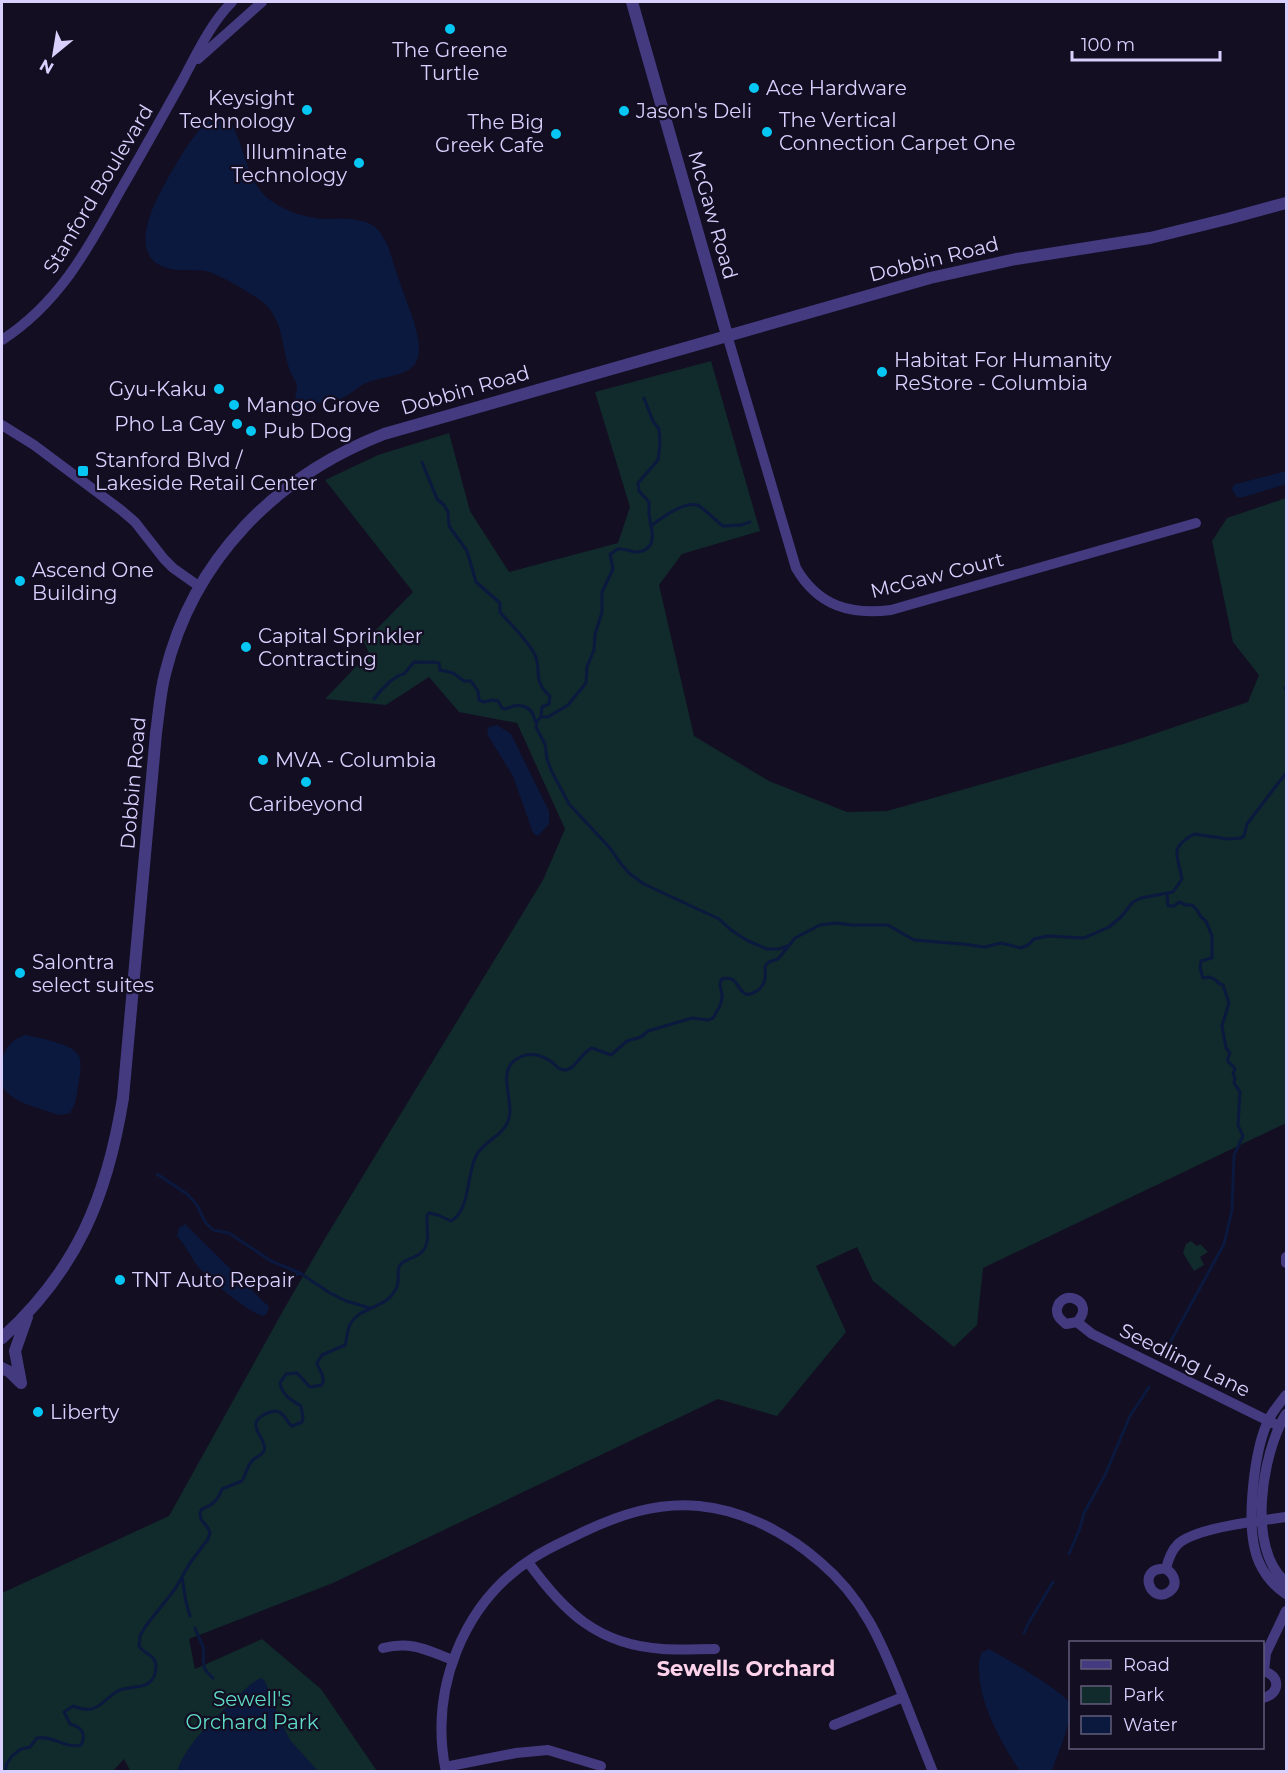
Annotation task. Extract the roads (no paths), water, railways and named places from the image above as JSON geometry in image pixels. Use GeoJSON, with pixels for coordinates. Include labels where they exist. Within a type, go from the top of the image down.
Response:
{"type":"FeatureCollection","features":[{"type":"Feature","properties":{"kind":"street","name":"Stanford Boulevard"},"geometry":{"type":"LineString","coordinates":[[2,340],[30,319],[53,296],[81,259],[211,29],[232,2]]}},
{"type":"Feature","properties":{"kind":"street","name":"Stanford Boulevard"},"geometry":{"type":"LineString","coordinates":[[188,70],[262,2]]}},
{"type":"Feature","properties":{"kind":"street","name":"McGaw Road"},"geometry":{"type":"LineString","coordinates":[[633,2],[727,335]]}},
{"type":"Feature","properties":{"kind":"street","name":"Dobbin Road"},"geometry":{"type":"LineString","coordinates":[[2,1338],[52,1284],[80,1240],[105,1181],[114,1149],[123,1098],[156,733],[165,675],[172,651],[200,587],[239,532],[257,513],[305,474],[356,445],[410,426],[930,278],[1016,259],[1150,238],[1287,203]]}},
{"type":"Feature","properties":{"kind":"street","name":"McGaw Court"},"geometry":{"type":"LineString","coordinates":[[727,335],[796,568],[807,585],[837,606],[867,612],[891,610],[1196,523]]}},
{"type":"Feature","properties":{"kind":"street"},"geometry":{"type":"LineString","coordinates":[[2,425],[34,445],[121,510],[135,522],[173,568],[200,587]]}},
{"type":"Feature","properties":{"kind":"street"},"geometry":{"type":"LineString","coordinates":[[1287,1257],[1287,1263]]}},
{"type":"Feature","properties":{"kind":"street"},"geometry":{"type":"LineString","coordinates":[[2,1368],[10,1372],[21,1383],[15,1351],[28,1312]]}},
{"type":"Feature","properties":{"kind":"street","name":"Seedling Lane"},"geometry":{"type":"LineString","coordinates":[[1077,1322],[1092,1334],[1279,1426]]}},
{"type":"Feature","properties":{"kind":"street"},"geometry":{"type":"LineString","coordinates":[[1287,1395],[1268,1421],[1257,1462],[1255,1550],[1260,1563],[1277,1587],[1287,1594]]}},
{"type":"Feature","properties":{"kind":"street"},"geometry":{"type":"LineString","coordinates":[[1287,1414],[1279,1426],[1271,1447],[1256,1522],[1269,1559],[1287,1582]]}},
{"type":"Feature","properties":{"kind":"street"},"geometry":{"type":"LineString","coordinates":[[601,1766],[548,1750],[516,1753],[446,1769],[442,1746],[441,1709],[453,1660],[477,1612],[493,1592],[528,1562],[566,1540],[633,1511],[678,1505],[722,1510],[748,1518],[799,1545],[841,1581],[860,1605],[875,1630],[933,1772]]}},
{"type":"Feature","properties":{"kind":"street"},"geometry":{"type":"LineString","coordinates":[[1166,1569],[1173,1551],[1196,1533],[1287,1517]]}},
{"type":"Feature","properties":{"kind":"street"},"geometry":{"type":"LineString","coordinates":[[528,1562],[548,1590],[567,1610],[609,1637],[629,1644],[664,1649],[715,1649]]}},
{"type":"Feature","properties":{"kind":"street"},"geometry":{"type":"LineString","coordinates":[[1264,1665],[1266,1653],[1287,1611]]}},
{"type":"Feature","properties":{"kind":"street"},"geometry":{"type":"LineString","coordinates":[[383,1648],[404,1644],[453,1660]]}},
{"type":"Feature","properties":{"kind":"street"},"geometry":{"type":"LineString","coordinates":[[1264,1671],[1273,1675],[1277,1687],[1274,1693],[1264,1698]]}},
{"type":"Feature","properties":{"kind":"street"},"geometry":{"type":"LineString","coordinates":[[834,1725],[903,1697]]}},
{"type":"Feature","properties":{"kind":"water"},"geometry":{"type":"Polygon","coordinates":[[[214,118],[232,124],[253,179],[270,200],[304,216],[358,220],[370,224],[379,231],[388,246],[417,332],[419,353],[411,368],[399,374],[365,383],[341,399],[321,402],[303,410],[297,410],[296,383],[287,363],[277,322],[268,307],[248,292],[211,273],[200,270],[169,269],[154,261],[148,253],[146,242],[146,231],[153,207],[186,149],[200,130],[214,118]]]}},
{"type":"Feature","properties":{"kind":"water"},"geometry":{"type":"Polygon","coordinates":[[[1286,471],[1286,484],[1244,497],[1237,497],[1232,490],[1236,484],[1286,471]]]}},
{"type":"Feature","properties":{"kind":"water"},"geometry":{"type":"Polygon","coordinates":[[[497,725],[511,734],[549,811],[549,824],[538,836],[533,833],[513,776],[487,734],[489,727],[497,725]]]}},
{"type":"Feature","properties":{"kind":"water"},"geometry":{"type":"Polygon","coordinates":[[[26,1035],[63,1045],[79,1056],[77,1093],[70,1113],[55,1114],[26,1104],[12,1097],[2,1086],[4,1055],[11,1043],[26,1035]]]}},
{"type":"Feature","properties":{"kind":"water"},"geometry":{"type":"Polygon","coordinates":[[[185,1224],[269,1307],[267,1313],[263,1316],[248,1308],[201,1270],[177,1236],[179,1228],[185,1224]]]}},
{"type":"Feature","properties":{"kind":"water"},"geometry":{"type":"Polygon","coordinates":[[[989,1649],[1046,1684],[1069,1703],[1068,1727],[1052,1771],[1020,1771],[1004,1746],[989,1715],[980,1683],[981,1653],[989,1649]]]}},
{"type":"Feature","properties":{"kind":"water"},"geometry":{"type":"Polygon","coordinates":[[[261,1678],[265,1681],[290,1740],[318,1771],[177,1771],[187,1751],[200,1734],[245,1689],[261,1678]]]}},
{"type":"Feature","properties":{"kind":"waterway"},"geometry":{"type":"LineString","coordinates":[[644,398],[653,421],[659,429],[660,444],[658,460],[638,483],[639,491],[649,502],[651,526]]}},
{"type":"Feature","properties":{"kind":"waterway"},"geometry":{"type":"LineString","coordinates":[[422,462],[437,499],[448,512],[449,526],[467,551],[476,582],[500,603],[500,612],[534,653],[538,664],[539,680],[550,696],[549,704],[542,707],[541,717],[536,727],[545,744],[551,770],[569,804],[610,848],[630,874],[644,884],[719,919],[748,941],[767,949],[787,946]]}},
{"type":"Feature","properties":{"kind":"waterway"},"geometry":{"type":"LineString","coordinates":[[541,717],[548,717],[568,705],[586,683],[587,667],[594,650],[595,634],[602,612],[602,592],[613,569],[610,554],[618,549],[638,552],[647,549],[652,539],[651,526],[672,511],[692,504],[703,509],[723,526],[750,522]]}},
{"type":"Feature","properties":{"kind":"waterway"},"geometry":{"type":"LineString","coordinates":[[374,699],[392,680],[404,674],[414,662],[436,662],[439,663],[440,670],[453,673],[464,681],[471,681],[478,691],[479,700],[498,701],[502,708],[506,709],[516,706],[525,707],[534,716],[535,721]]}},
{"type":"Feature","properties":{"kind":"waterway"},"geometry":{"type":"LineString","coordinates":[[5,1772],[12,1756],[21,1749],[30,1747],[37,1738],[48,1738],[75,1746],[81,1745],[82,1731],[70,1724],[64,1712],[73,1706],[82,1709],[94,1708],[118,1691],[142,1686],[152,1680],[155,1675],[155,1662],[139,1646],[140,1636],[208,1539],[210,1533],[201,1519],[202,1509],[215,1502],[222,1489],[242,1481],[251,1462],[264,1451],[263,1441],[256,1426],[261,1416],[276,1411],[283,1415],[292,1426],[302,1422],[301,1406],[288,1397],[281,1387],[280,1383],[286,1374],[297,1373],[310,1387],[322,1385],[323,1376],[317,1363],[322,1355],[345,1345],[349,1327],[357,1316],[381,1304],[392,1295],[397,1286],[400,1265],[421,1253],[425,1248],[428,1238],[427,1215],[429,1213],[438,1215],[451,1221],[462,1209],[477,1154],[502,1131],[509,1119],[507,1078],[510,1065],[515,1060],[525,1055],[539,1056],[564,1070],[572,1067],[592,1048],[611,1055],[627,1041],[641,1037],[648,1031],[692,1018],[708,1020],[713,1018],[722,1001],[720,985],[722,979],[731,979],[747,994],[759,990],[765,977],[765,966],[778,959],[795,938],[820,925],[837,923],[888,925],[914,940],[985,947],[1001,943],[1021,948],[1034,939],[1048,936],[1084,938],[1109,927],[1133,902],[1141,898],[1173,892],[1182,879],[1177,853],[1186,839],[1194,834],[1228,839],[1244,836],[1247,824],[1286,773]]}},
{"type":"Feature","properties":{"kind":"waterway"},"geometry":{"type":"LineString","coordinates":[[1167,894],[1168,906],[1174,906],[1179,902],[1192,905],[1206,921],[1212,936],[1212,958],[1201,961],[1200,968],[1203,978],[1210,977],[1223,985],[1229,1003],[1222,1026],[1226,1048],[1230,1053],[1228,1061],[1235,1069],[1234,1083],[1240,1092],[1238,1125],[1243,1136],[1234,1155],[1232,1210],[1224,1244],[1167,1348]]}},
{"type":"Feature","properties":{"kind":"waterway"},"geometry":{"type":"LineString","coordinates":[[157,1174],[187,1194],[197,1205],[205,1222],[213,1230],[229,1233],[271,1261],[300,1273],[330,1293],[346,1301],[370,1308]]}},
{"type":"Feature","properties":{"kind":"waterway"},"geometry":{"type":"LineString","coordinates":[[274,1283],[300,1273]]}},
{"type":"Feature","properties":{"kind":"waterway"},"geometry":{"type":"LineString","coordinates":[[1069,1554],[1084,1513],[1105,1475],[1130,1416],[1149,1387]]}},
{"type":"Feature","properties":{"kind":"waterway"},"geometry":{"type":"LineString","coordinates":[[182,1577],[190,1616]]}},
{"type":"Feature","properties":{"kind":"waterway"},"geometry":{"type":"LineString","coordinates":[[1024,1633],[1053,1582]]}},
{"type":"Feature","properties":{"kind":"waterway"},"geometry":{"type":"LineString","coordinates":[[195,1628],[203,1647],[204,1667],[213,1678]]}},
{"type":"Feature","properties":{"kind":"place","name":"The Greene Turtle"},"geometry":{"type":"Point","coordinates":[450,29]}},
{"type":"Feature","properties":{"kind":"place","name":"Ace Hardware"},"geometry":{"type":"Point","coordinates":[754,88]}},
{"type":"Feature","properties":{"kind":"place","name":"Keysight Technology"},"geometry":{"type":"Point","coordinates":[307,110]}},
{"type":"Feature","properties":{"kind":"place","name":"Jason's Deli"},"geometry":{"type":"Point","coordinates":[624,111]}},
{"type":"Feature","properties":{"kind":"place","name":"The Vertical Connection Carpet One"},"geometry":{"type":"Point","coordinates":[767,132]}},
{"type":"Feature","properties":{"kind":"place","name":"The Big Greek Cafe"},"geometry":{"type":"Point","coordinates":[556,134]}},
{"type":"Feature","properties":{"kind":"place","name":"Illuminate Technology"},"geometry":{"type":"Point","coordinates":[359,163]}},
{"type":"Feature","properties":{"kind":"place","name":"Habitat For Humanity ReStore - Columbia"},"geometry":{"type":"Point","coordinates":[882,372]}},
{"type":"Feature","properties":{"kind":"place","name":"Gyu-Kaku"},"geometry":{"type":"Point","coordinates":[219,389]}},
{"type":"Feature","properties":{"kind":"place","name":"Mango Grove"},"geometry":{"type":"Point","coordinates":[234,405]}},
{"type":"Feature","properties":{"kind":"place","name":"Pho La Cay"},"geometry":{"type":"Point","coordinates":[237,424]}},
{"type":"Feature","properties":{"kind":"place","name":"Pub Dog"},"geometry":{"type":"Point","coordinates":[251,431]}},
{"type":"Feature","properties":{"kind":"place","name":"Stanford Blvd / Lakeside Retail Center"},"geometry":{"type":"Point","coordinates":[83,471]}},
{"type":"Feature","properties":{"kind":"place","name":"Ascend One Building"},"geometry":{"type":"Point","coordinates":[20,581]}},
{"type":"Feature","properties":{"kind":"place","name":"Capital Sprinkler Contracting"},"geometry":{"type":"Point","coordinates":[246,647]}},
{"type":"Feature","properties":{"kind":"place","name":"MVA - Columbia"},"geometry":{"type":"Point","coordinates":[263,760]}},
{"type":"Feature","properties":{"kind":"place","name":"Caribeyond"},"geometry":{"type":"Point","coordinates":[306,782]}},
{"type":"Feature","properties":{"kind":"place","name":"Salontra select suites"},"geometry":{"type":"Point","coordinates":[20,973]}},
{"type":"Feature","properties":{"kind":"place","name":"TNT Auto Repair"},"geometry":{"type":"Point","coordinates":[120,1280]}},
{"type":"Feature","properties":{"kind":"place","name":"Liberty"},"geometry":{"type":"Point","coordinates":[38,1412]}},
{"type":"Feature","properties":{"kind":"district","name":"Sewells Orchard"},"geometry":{"type":"Point","coordinates":[746,1668]}},
{"type":"Feature","properties":{"kind":"park label","name":"Sewell's Orchard Park"},"geometry":{"type":"Point","coordinates":[252,1710]}}]}
